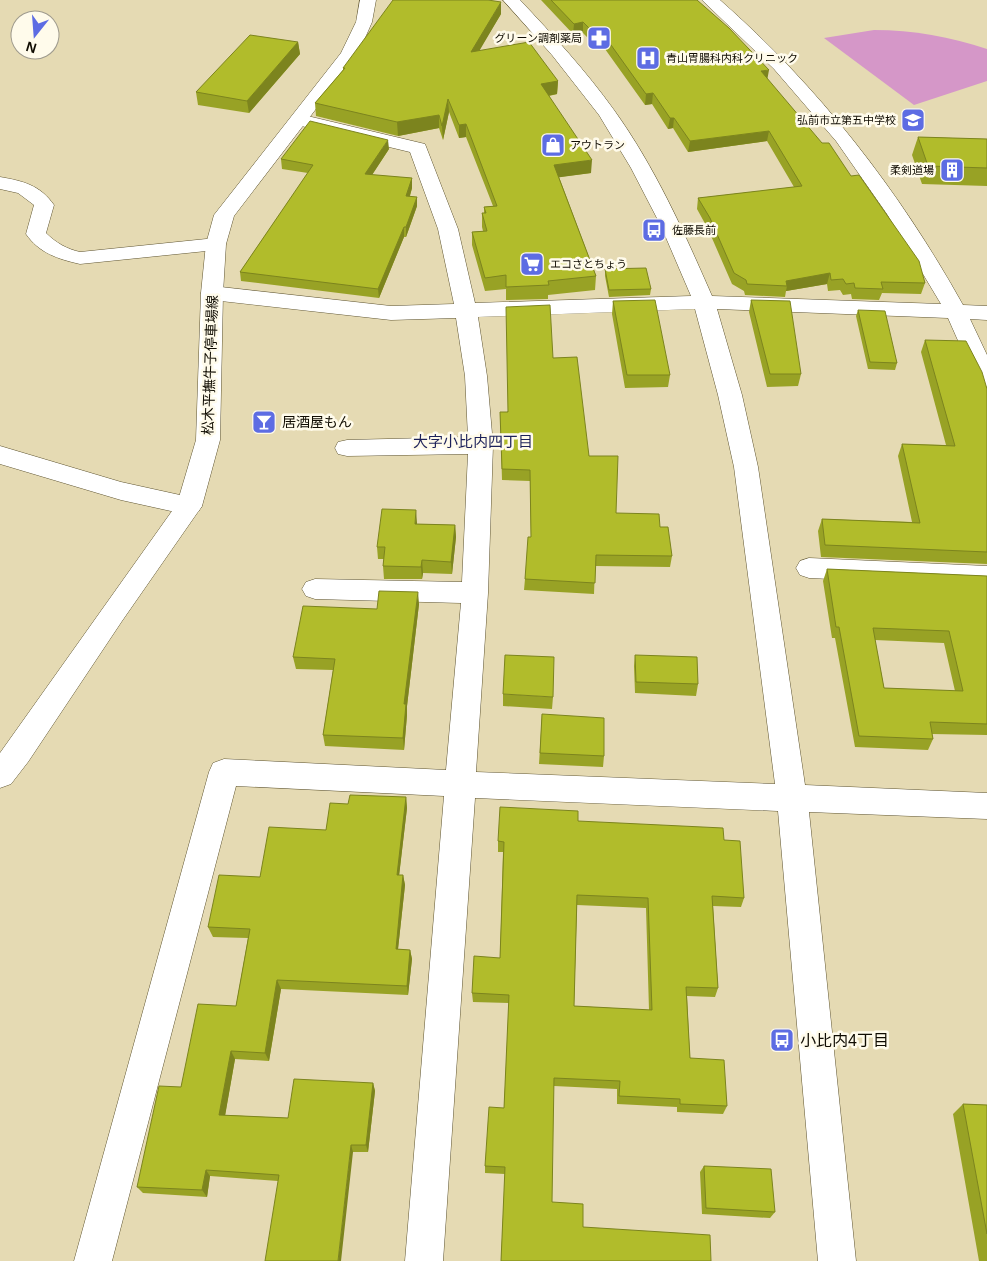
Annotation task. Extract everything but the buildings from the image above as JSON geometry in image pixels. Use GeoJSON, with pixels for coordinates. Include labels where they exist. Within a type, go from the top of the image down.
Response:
{"type":"FeatureCollection","features":[{"type":"Feature","properties":{"kind":"street","name":"松木平撫牛子停車場線"},"geometry":{"type":"LineString","coordinates":[[0,775],[18,753],[112,614],[189,506],[208,440],[212,293],[216,244],[224,215],[349,54],[364,22],[368,0]]}},
{"type":"Feature","properties":{"kind":"street"},"geometry":{"type":"LineString","coordinates":[[511,0],[558,51],[612,121],[641,168],[671,226],[704,302],[730,395],[746,467],[792,797],[837,1261]]}},
{"type":"Feature","properties":{"kind":"street"},"geometry":{"type":"LineString","coordinates":[[710,0],[802,88],[846,142],[891,204],[947,296],[987,379]]}},
{"type":"Feature","properties":{"kind":"street"},"geometry":{"type":"LineString","coordinates":[[299,120],[418,148],[448,229],[465,310],[476,376],[481,445],[475,593],[424,1261]]}},
{"type":"Feature","properties":{"kind":"street"},"geometry":{"type":"LineString","coordinates":[[0,183],[20,186],[36,194],[44,206],[36,234],[45,244],[60,254],[80,258],[216,244]]}},
{"type":"Feature","properties":{"kind":"street"},"geometry":{"type":"LineString","coordinates":[[212,293],[391,314],[704,302],[987,313]]}},
{"type":"Feature","properties":{"kind":"street"},"geometry":{"type":"LineString","coordinates":[[347,448],[481,445]]}},
{"type":"Feature","properties":{"kind":"street"},"geometry":{"type":"LineString","coordinates":[[4,462],[189,506]]}},
{"type":"Feature","properties":{"kind":"street"},"geometry":{"type":"LineString","coordinates":[[809,568],[987,576]]}},
{"type":"Feature","properties":{"kind":"street"},"geometry":{"type":"LineString","coordinates":[[315,589],[475,593]]}},
{"type":"Feature","properties":{"kind":"street"},"geometry":{"type":"LineString","coordinates":[[93,1261],[224,772],[987,806]]}},
{"type":"Feature","properties":{"kind":"shaded area"},"geometry":{"type":"Polygon","coordinates":[[[874,30],[932,35],[987,49],[987,81],[914,105],[824,38],[874,30]]]}},
{"type":"Feature","properties":{"kind":"place","name":"グリーン調剤薬局"},"geometry":{"type":"Point","coordinates":[599,38]}},
{"type":"Feature","properties":{"kind":"place","name":"青山胃腸科内科クリニック"},"geometry":{"type":"Point","coordinates":[648,58]}},
{"type":"Feature","properties":{"kind":"place","name":"弘前市立第五中学校"},"geometry":{"type":"Point","coordinates":[913,120]}},
{"type":"Feature","properties":{"kind":"place","name":"アウトラン"},"geometry":{"type":"Point","coordinates":[553,145]}},
{"type":"Feature","properties":{"kind":"place","name":"柔剣道場"},"geometry":{"type":"Point","coordinates":[952,170]}},
{"type":"Feature","properties":{"kind":"place","name":"佐藤長前"},"geometry":{"type":"Point","coordinates":[654,230]}},
{"type":"Feature","properties":{"kind":"place","name":"エコさとちょう"},"geometry":{"type":"Point","coordinates":[532,264]}},
{"type":"Feature","properties":{"kind":"place","name":"居酒屋もん"},"geometry":{"type":"Point","coordinates":[264,422]}},
{"type":"Feature","properties":{"kind":"place","name":"小比内4丁目"},"geometry":{"type":"Point","coordinates":[782,1040]}},
{"type":"Feature","properties":{"kind":"district","name":"大字小比内四丁目"},"geometry":{"type":"Point","coordinates":[473,441]}}]}
